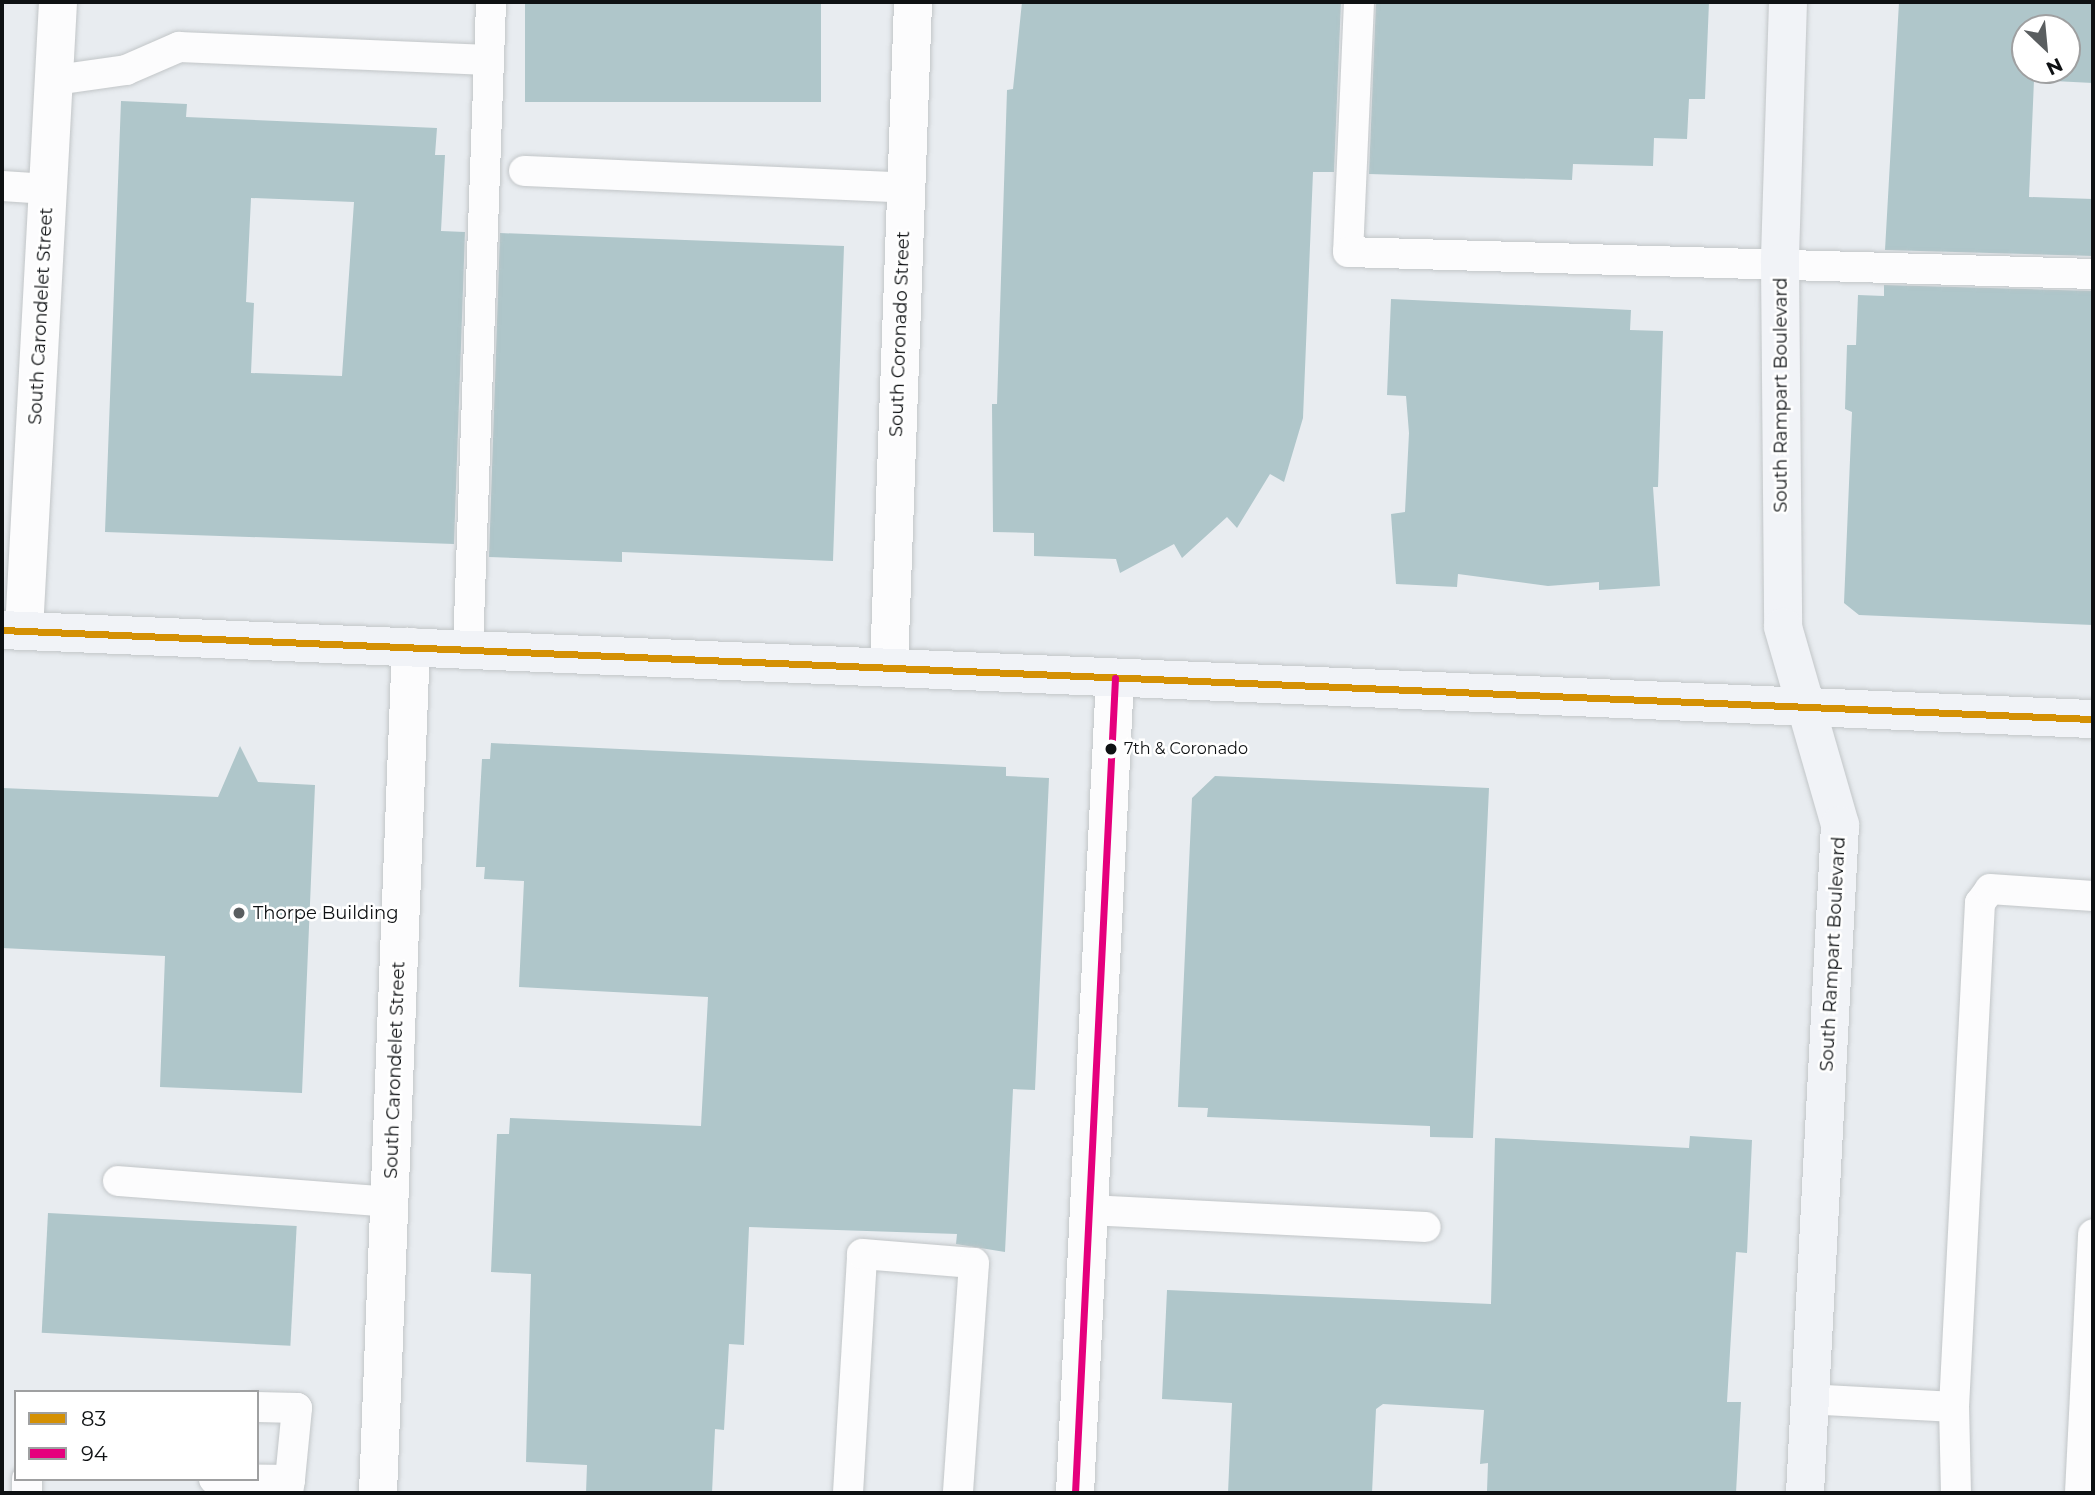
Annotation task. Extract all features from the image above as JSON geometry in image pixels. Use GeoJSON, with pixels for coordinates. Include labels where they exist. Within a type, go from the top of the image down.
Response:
{"type":"FeatureCollection","features":[{"type":"Feature","properties":{"kind":"street","name":"South Carondelet Street"},"geometry":{"type":"LineString","coordinates":[[13,630],[56,80],[58,2]]}},
{"type":"Feature","properties":{"kind":"street","name":"South Coronado Street"},"geometry":{"type":"LineString","coordinates":[[889,667],[913,2]]}},
{"type":"Feature","properties":{"kind":"street","name":"South Rampart Boulevard"},"geometry":{"type":"LineString","coordinates":[[1788,2],[1780,263],[1783,626],[1808,705],[1840,825],[1807,1399],[1805,1493]]}},
{"type":"Feature","properties":{"kind":"street"},"geometry":{"type":"LineString","coordinates":[[13,630],[2093,719]]}},
{"type":"Feature","properties":{"kind":"street","name":"South Carondelet Street"},"geometry":{"type":"LineString","coordinates":[[378,1493],[411,647]]}},
{"type":"Feature","properties":{"kind":"street"},"geometry":{"type":"LineString","coordinates":[[1075,1493],[1115,678]]}},
{"type":"Feature","properties":{"kind":"lane"},"geometry":{"type":"LineString","coordinates":[[468,649],[491,2]]}},
{"type":"Feature","properties":{"kind":"lane"},"geometry":{"type":"LineString","coordinates":[[1359,2],[1348,252],[2093,274]]}},
{"type":"Feature","properties":{"kind":"lane"},"geometry":{"type":"LineString","coordinates":[[56,80],[126,69],[179,47],[489,60]]}},
{"type":"Feature","properties":{"kind":"lane"},"geometry":{"type":"LineString","coordinates":[[524,172],[906,188]]}},
{"type":"Feature","properties":{"kind":"lane"},"geometry":{"type":"LineString","coordinates":[[2,186],[48,189]]}},
{"type":"Feature","properties":{"kind":"lane"},"geometry":{"type":"LineString","coordinates":[[1956,1493],[1954,1407],[1980,903],[1990,889],[2093,896]]}},
{"type":"Feature","properties":{"kind":"lane"},"geometry":{"type":"LineString","coordinates":[[118,1181],[389,1202]]}},
{"type":"Feature","properties":{"kind":"lane"},"geometry":{"type":"LineString","coordinates":[[1088,1210],[1426,1227]]}},
{"type":"Feature","properties":{"kind":"lane"},"geometry":{"type":"LineString","coordinates":[[2080,1493],[2093,1234]]}},
{"type":"Feature","properties":{"kind":"lane"},"geometry":{"type":"LineString","coordinates":[[848,1493],[862,1254],[974,1263],[958,1493]]}},
{"type":"Feature","properties":{"kind":"lane"},"geometry":{"type":"LineString","coordinates":[[1807,1399],[1954,1407]]}},
{"type":"Feature","properties":{"kind":"lane"},"geometry":{"type":"LineString","coordinates":[[233,1481],[289,1487],[297,1408],[259,1407]]}},
{"type":"Feature","properties":{"kind":"building"},"geometry":{"type":"Polygon","coordinates":[[[525,2],[821,2],[821,102],[525,102],[525,2]]]}},
{"type":"Feature","properties":{"kind":"building"},"geometry":{"type":"Polygon","coordinates":[[[1022,2],[1341,2],[1334,172],[1313,172],[1303,418],[1284,482],[1270,474],[1237,528],[1227,517],[1182,558],[1174,544],[1120,573],[1116,559],[1034,556],[1034,533],[993,532],[992,404],[997,404],[1007,90],[1013,89],[1022,2]]]}},
{"type":"Feature","properties":{"kind":"building"},"geometry":{"type":"Polygon","coordinates":[[[1376,2],[1709,2],[1705,99],[1689,99],[1687,139],[1654,138],[1653,166],[1573,164],[1572,180],[1369,174],[1376,2]]]}},
{"type":"Feature","properties":{"kind":"building"},"geometry":{"type":"Polygon","coordinates":[[[1899,2],[2093,2],[2093,83],[2081,82],[2081,14],[2011,14],[2011,84],[2034,84],[2029,197],[2093,199],[2093,256],[1885,250],[1899,2]]]}},
{"type":"Feature","properties":{"kind":"building"},"geometry":{"type":"Polygon","coordinates":[[[121,101],[187,104],[186,117],[437,128],[435,155],[445,155],[441,231],[465,232],[454,544],[105,532],[121,101]],[[251,198],[246,302],[254,303],[251,373],[342,376],[354,202],[251,198]]]}},
{"type":"Feature","properties":{"kind":"building"},"geometry":{"type":"Polygon","coordinates":[[[500,233],[844,246],[833,561],[622,552],[622,562],[489,557],[500,233]]]}},
{"type":"Feature","properties":{"kind":"building"},"geometry":{"type":"Polygon","coordinates":[[[1884,285],[2093,291],[2093,625],[1859,615],[1844,603],[1852,412],[1845,409],[1847,345],[1856,345],[1858,295],[1884,296],[1884,285]]]}},
{"type":"Feature","properties":{"kind":"building"},"geometry":{"type":"Polygon","coordinates":[[[1391,299],[1631,310],[1630,330],[1663,331],[1658,487],[1653,487],[1660,586],[1599,590],[1599,582],[1548,586],[1458,574],[1457,587],[1396,584],[1391,514],[1405,512],[1409,433],[1406,396],[1387,395],[1391,299]]]}},
{"type":"Feature","properties":{"kind":"building"},"geometry":{"type":"Polygon","coordinates":[[[491,743],[1006,767],[1006,776],[1049,778],[1035,1090],[1013,1089],[1005,1252],[956,1244],[957,1234],[749,1227],[744,1345],[729,1344],[724,1430],[715,1429],[712,1493],[586,1493],[587,1465],[526,1462],[531,1274],[491,1272],[497,1134],[509,1134],[510,1118],[701,1126],[708,997],[519,987],[524,881],[484,879],[485,867],[476,867],[482,759],[490,759],[491,743]]]}},
{"type":"Feature","properties":{"kind":"building","name":"Thorpe Building"},"geometry":{"type":"Polygon","coordinates":[[[240,746],[258,782],[315,785],[302,1093],[160,1087],[165,956],[2,948],[2,788],[218,797],[240,746]]]}},
{"type":"Feature","properties":{"kind":"building"},"geometry":{"type":"Polygon","coordinates":[[[1215,776],[1489,788],[1473,1138],[1430,1137],[1430,1126],[1207,1117],[1208,1108],[1178,1107],[1192,798],[1215,776]]]}},
{"type":"Feature","properties":{"kind":"building"},"geometry":{"type":"Polygon","coordinates":[[[1690,1136],[1752,1140],[1747,1253],[1736,1252],[1727,1402],[1741,1402],[1736,1493],[1487,1491],[1488,1463],[1480,1464],[1484,1410],[1383,1404],[1376,1409],[1372,1493],[1228,1493],[1232,1403],[1162,1399],[1167,1290],[1491,1304],[1495,1138],[1689,1148],[1690,1136]]]}},
{"type":"Feature","properties":{"kind":"building"},"geometry":{"type":"Polygon","coordinates":[[[48,1213],[297,1226],[290,1346],[42,1333],[48,1213]]]}},
{"type":"Feature","properties":{"kind":"transit line","name":"83"},"geometry":{"type":"LineString","coordinates":[[2,630],[2093,719]]}},
{"type":"Feature","properties":{"kind":"transit line","name":"94"},"geometry":{"type":"LineString","coordinates":[[1075,1493],[1115,678]]}},
{"type":"Feature","properties":{"kind":"place","name":"7th & Coronado"},"geometry":{"type":"Point","coordinates":[1111,749]}},
{"type":"Feature","properties":{"kind":"place","name":"Thorpe Building"},"geometry":{"type":"Point","coordinates":[239,913]}}]}
